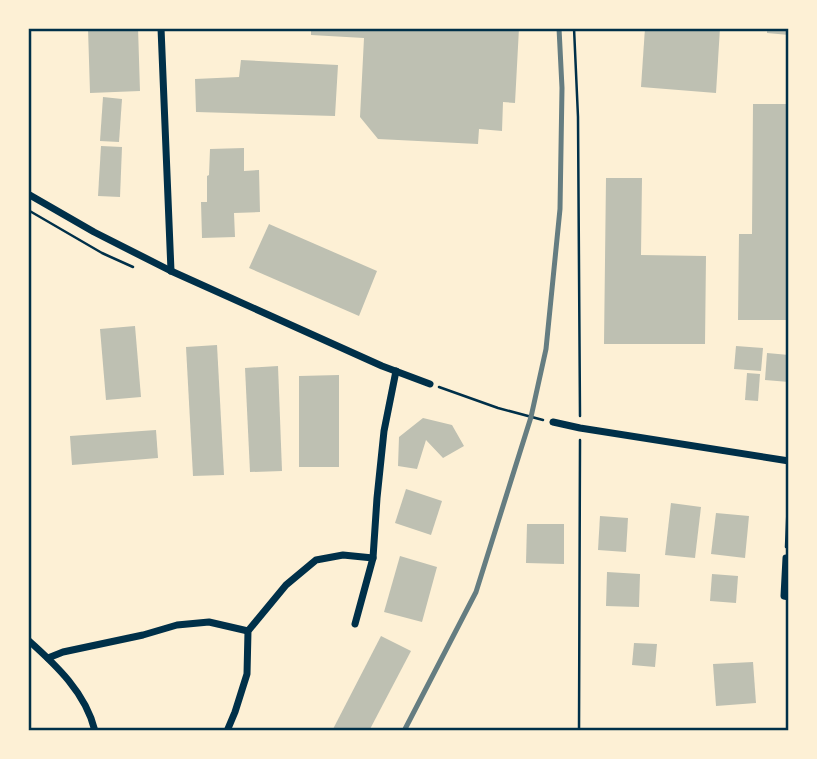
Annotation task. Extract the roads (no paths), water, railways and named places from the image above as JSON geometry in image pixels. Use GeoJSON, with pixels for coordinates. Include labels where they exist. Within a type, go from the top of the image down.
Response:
{"type":"FeatureCollection","features":[{"type":"Feature","properties":{"kind":"street"},"geometry":{"type":"LineString","coordinates":[[161,28],[171,271]]}},
{"type":"Feature","properties":{"kind":"street"},"geometry":{"type":"LineString","coordinates":[[28,194],[94,232],[171,271],[430,384]]}},
{"type":"Feature","properties":{"kind":"street"},"geometry":{"type":"LineString","coordinates":[[355,624],[373,558],[384,431],[396,371]]}},
{"type":"Feature","properties":{"kind":"street"},"geometry":{"type":"LineString","coordinates":[[553,422],[789,461]]}},
{"type":"Feature","properties":{"kind":"street"},"geometry":{"type":"LineString","coordinates":[[227,731],[247,674],[248,631],[286,586],[316,560],[343,555],[373,558]]}},
{"type":"Feature","properties":{"kind":"street"},"geometry":{"type":"LineString","coordinates":[[786,558],[785,596],[789,597]]}},
{"type":"Feature","properties":{"kind":"street"},"geometry":{"type":"LineString","coordinates":[[48,658],[177,625],[209,622],[248,631]]}},
{"type":"Feature","properties":{"kind":"street"},"geometry":{"type":"LineString","coordinates":[[28,640],[48,658],[80,696],[95,731]]}},
{"type":"Feature","properties":{"kind":"railway"},"geometry":{"type":"LineString","coordinates":[[404,731],[476,592],[531,417],[546,349],[560,209],[562,88],[559,28]]}}]}
